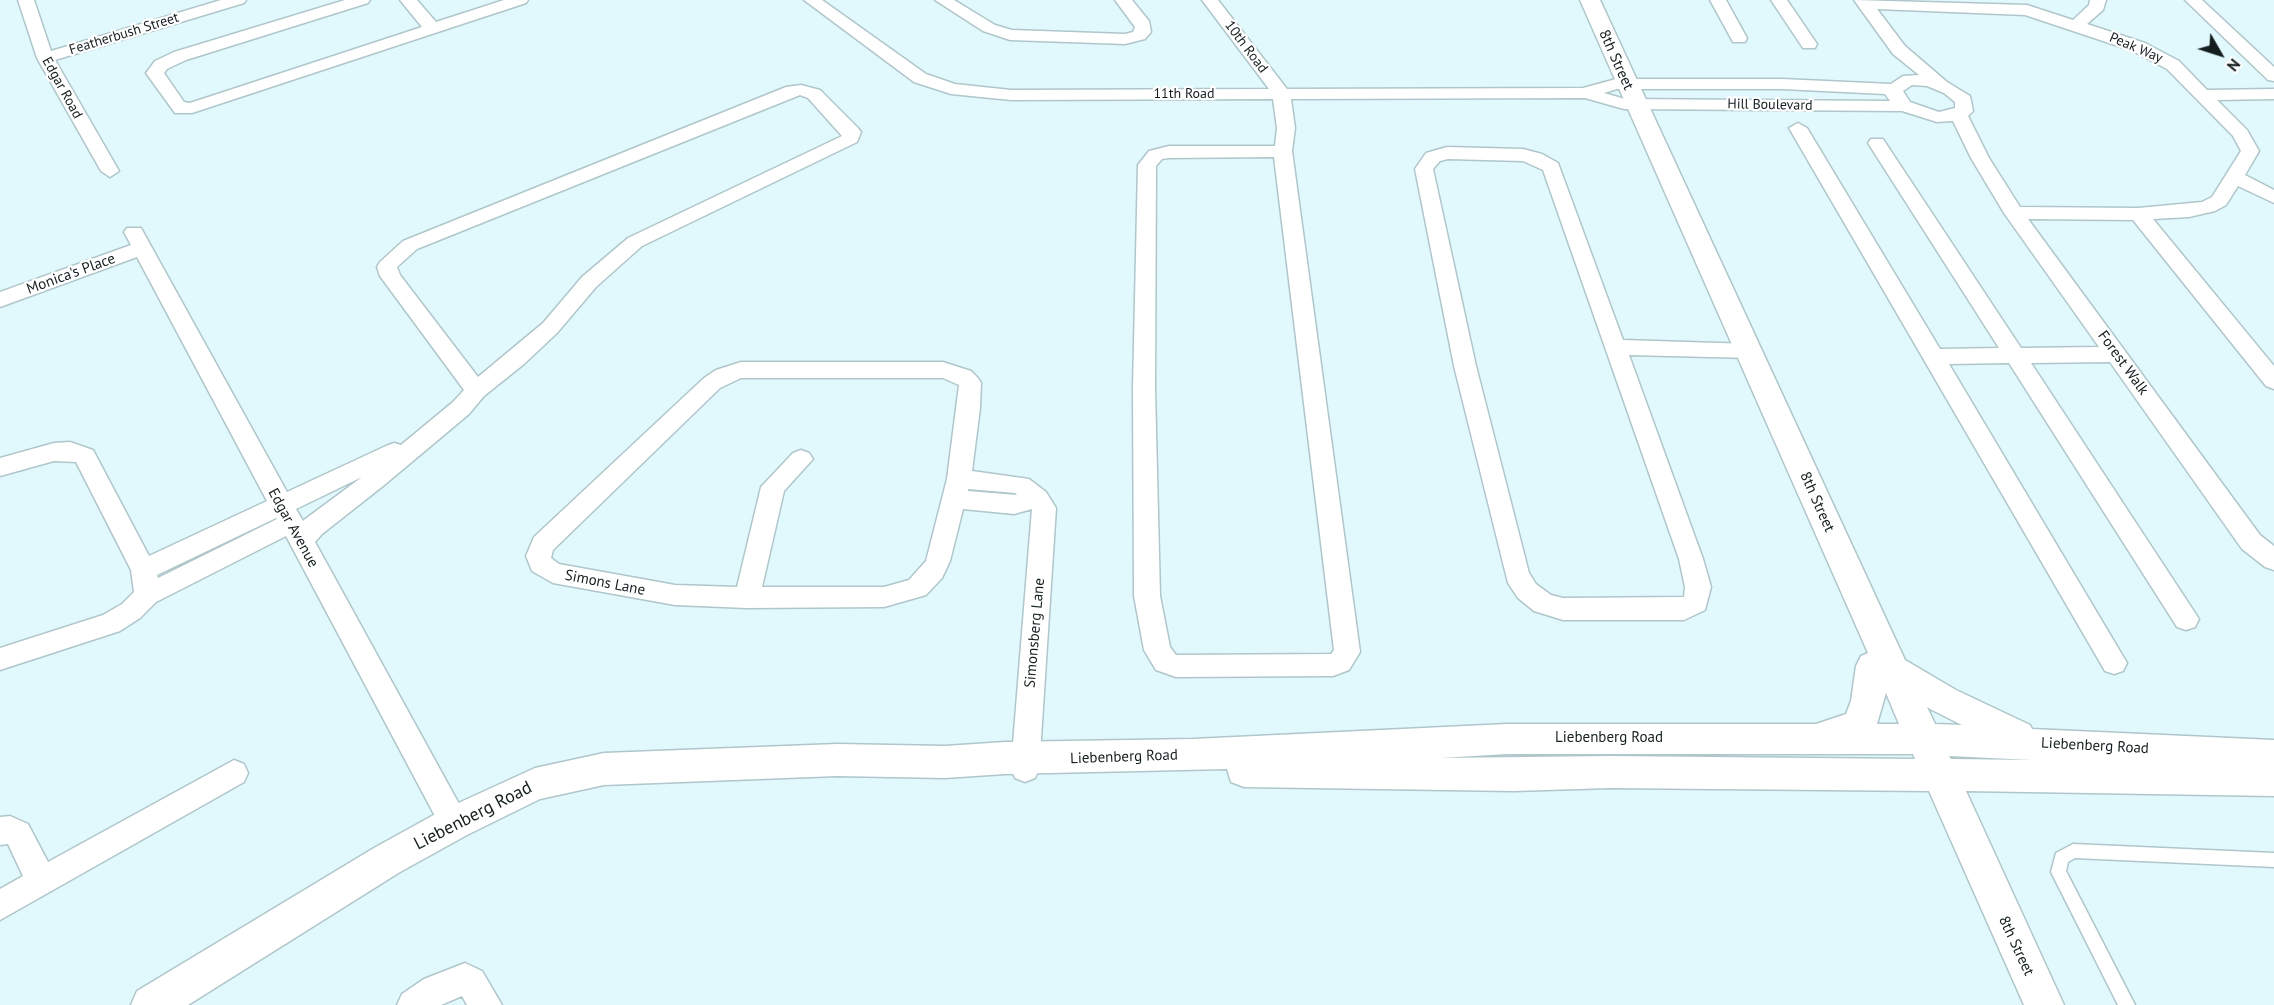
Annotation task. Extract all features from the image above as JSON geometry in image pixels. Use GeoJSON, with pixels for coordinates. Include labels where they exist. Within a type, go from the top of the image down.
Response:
{"type":"FeatureCollection","features":[{"type":"Feature","properties":{"kind":"street","name":"Edgar Road"},"geometry":{"type":"LineString","coordinates":[[26,0],[45,58],[110,171]]}},
{"type":"Feature","properties":{"kind":"street","name":"Featherbush Street"},"geometry":{"type":"LineString","coordinates":[[45,58],[238,0]]}},
{"type":"Feature","properties":{"kind":"street"},"geometry":{"type":"LineString","coordinates":[[362,0],[173,59],[161,65],[156,73],[178,105],[185,109],[520,0]]}},
{"type":"Feature","properties":{"kind":"street"},"geometry":{"type":"LineString","coordinates":[[408,0],[433,28]]}},
{"type":"Feature","properties":{"kind":"street","name":"11th Road"},"geometry":{"type":"LineString","coordinates":[[812,0],[903,68],[934,85],[951,89],[1011,95],[1626,94]]}},
{"type":"Feature","properties":{"kind":"street"},"geometry":{"type":"LineString","coordinates":[[943,0],[989,28],[1010,35],[1125,39],[1143,32],[1141,21],[1126,1]]}},
{"type":"Feature","properties":{"kind":"street","name":"10th Road"},"geometry":{"type":"LineString","coordinates":[[1210,0],[1281,93]]}},
{"type":"Feature","properties":{"kind":"street","name":"8th Street"},"geometry":{"type":"LineString","coordinates":[[1577,0],[1626,94]]}},
{"type":"Feature","properties":{"kind":"street","name":"8th Street"},"geometry":{"type":"LineString","coordinates":[[1590,0],[1626,94],[1739,351],[1883,668],[2023,1005]]}},
{"type":"Feature","properties":{"kind":"street"},"geometry":{"type":"LineString","coordinates":[[1718,0],[1739,38]]}},
{"type":"Feature","properties":{"kind":"street"},"geometry":{"type":"LineString","coordinates":[[1779,0],[1809,44]]}},
{"type":"Feature","properties":{"kind":"street"},"geometry":{"type":"LineString","coordinates":[[2077,25],[2097,7],[2098,0]]}},
{"type":"Feature","properties":{"kind":"street"},"geometry":{"type":"LineString","coordinates":[[2193,0],[2274,76]]}},
{"type":"Feature","properties":{"kind":"street"},"geometry":{"type":"LineString","coordinates":[[1864,2],[1899,50],[1940,84]]}},
{"type":"Feature","properties":{"kind":"street","name":"Peak Way"},"geometry":{"type":"LineString","coordinates":[[1864,2],[1962,3],[2027,10],[2077,25],[2159,56],[2173,65],[2203,95],[2247,144],[2250,151],[2219,201],[2208,207],[2189,211],[2138,214],[2014,213]]}},
{"type":"Feature","properties":{"kind":"street"},"geometry":{"type":"LineString","coordinates":[[1899,50],[1902,85],[1894,94],[1904,106]]}},
{"type":"Feature","properties":{"kind":"street","name":"Hill Boulevard"},"geometry":{"type":"LineString","coordinates":[[1626,94],[1752,85],[1843,87],[1940,84]]}},
{"type":"Feature","properties":{"kind":"street","name":"Forest Walk"},"geometry":{"type":"LineString","coordinates":[[1940,84],[1959,94],[1964,100],[1964,111],[1959,115],[1980,158],[2014,213],[2118,354],[2251,542],[2274,560]]}},
{"type":"Feature","properties":{"kind":"street"},"geometry":{"type":"LineString","coordinates":[[1752,85],[1763,105]]}},
{"type":"Feature","properties":{"kind":"street"},"geometry":{"type":"LineString","coordinates":[[1843,87],[1855,106]]}},
{"type":"Feature","properties":{"kind":"street"},"geometry":{"type":"LineString","coordinates":[[291,524],[313,527],[375,480],[461,408],[476,390],[550,328],[589,282],[635,242],[837,147],[851,138],[852,132],[814,94],[801,90],[792,91],[410,245],[387,267],[390,276],[476,390]]}},
{"type":"Feature","properties":{"kind":"street"},"geometry":{"type":"LineString","coordinates":[[1281,93],[1286,128],[1283,151],[1347,652],[1340,662],[1333,665],[1176,666],[1165,662],[1156,650],[1147,596],[1144,388],[1147,165],[1156,155],[1169,152],[1283,151]]}},
{"type":"Feature","properties":{"kind":"street","name":"Hill Boulevard"},"geometry":{"type":"LineString","coordinates":[[1626,94],[1763,105],[1904,106],[1937,117]]}},
{"type":"Feature","properties":{"kind":"street"},"geometry":{"type":"LineString","coordinates":[[2203,95],[2274,94]]}},
{"type":"Feature","properties":{"kind":"street"},"geometry":{"type":"LineString","coordinates":[[1937,117],[1959,115]]}},
{"type":"Feature","properties":{"kind":"street","name":"Forest Walk"},"geometry":{"type":"LineString","coordinates":[[1937,117],[1980,158]]}},
{"type":"Feature","properties":{"kind":"street"},"geometry":{"type":"LineString","coordinates":[[1798,129],[2114,663]]}},
{"type":"Feature","properties":{"kind":"street"},"geometry":{"type":"LineString","coordinates":[[1877,143],[2186,619]]}},
{"type":"Feature","properties":{"kind":"street"},"geometry":{"type":"LineString","coordinates":[[1448,153],[1522,155],[1535,158],[1551,167],[1614,347],[1691,559],[1698,587],[1696,603],[1684,609],[1563,609],[1543,604],[1527,591],[1517,576],[1465,366],[1424,169],[1428,162],[1448,153]]}},
{"type":"Feature","properties":{"kind":"street"},"geometry":{"type":"LineString","coordinates":[[2234,177],[2274,197]]}},
{"type":"Feature","properties":{"kind":"street"},"geometry":{"type":"LineString","coordinates":[[2138,214],[2274,381]]}},
{"type":"Feature","properties":{"kind":"street","name":"Monica's Place"},"geometry":{"type":"LineString","coordinates":[[0,300],[138,240]]}},
{"type":"Feature","properties":{"kind":"street","name":"Edgar Avenue"},"geometry":{"type":"LineString","coordinates":[[138,240],[454,823]]}},
{"type":"Feature","properties":{"kind":"street"},"geometry":{"type":"LineString","coordinates":[[1614,347],[1739,351]]}},
{"type":"Feature","properties":{"kind":"street"},"geometry":{"type":"LineString","coordinates":[[1931,357],[2118,354]]}},
{"type":"Feature","properties":{"kind":"street","name":"Simons Lane"},"geometry":{"type":"LineString","coordinates":[[741,370],[943,370],[963,376],[971,388],[957,489],[938,561],[933,571],[916,588],[884,597],[747,598],[675,595],[553,573],[541,564],[538,556],[543,544],[712,383],[724,375],[741,370]]}},
{"type":"Feature","properties":{"kind":"street"},"geometry":{"type":"LineString","coordinates":[[0,658],[111,622],[131,611],[145,583],[291,524],[422,439]]}},
{"type":"Feature","properties":{"kind":"street"},"geometry":{"type":"LineString","coordinates":[[0,467],[54,452],[70,451],[85,456],[145,583]]}},
{"type":"Feature","properties":{"kind":"street"},"geometry":{"type":"LineString","coordinates":[[747,598],[773,487],[801,459]]}},
{"type":"Feature","properties":{"kind":"street","name":"Simonsberg Lane"},"geometry":{"type":"LineString","coordinates":[[957,489],[1014,505],[1038,498],[1044,514],[1025,763]]}},
{"type":"Feature","properties":{"kind":"street"},"geometry":{"type":"LineString","coordinates":[[1819,737],[1850,730],[1858,725],[1883,668],[2034,743]]}},
{"type":"Feature","properties":{"kind":"street","name":"Liebenberg Road"},"geometry":{"type":"LineString","coordinates":[[1025,763],[1507,739],[1819,737],[1920,757],[2274,780]]}},
{"type":"Feature","properties":{"kind":"street","name":"Liebenberg Road"},"geometry":{"type":"LineString","coordinates":[[151,1005],[387,860],[454,823],[535,784],[604,769],[837,760],[1514,775],[1920,757],[2034,743],[2274,756]]}},
{"type":"Feature","properties":{"kind":"street","name":"8th Street"},"geometry":{"type":"LineString","coordinates":[[1920,757],[2044,1005]]}},
{"type":"Feature","properties":{"kind":"street"},"geometry":{"type":"LineString","coordinates":[[0,905],[234,773]]}},
{"type":"Feature","properties":{"kind":"street"},"geometry":{"type":"LineString","coordinates":[[0,831],[10,830],[18,834],[42,882]]}},
{"type":"Feature","properties":{"kind":"street"},"geometry":{"type":"LineString","coordinates":[[412,1005],[435,990],[465,979],[471,982],[486,1005]]}},
{"type":"Feature","properties":{"kind":"lane"},"geometry":{"type":"LineString","coordinates":[[2127,1005],[2058,872],[2061,858],[2073,851],[2274,860]]}}]}
